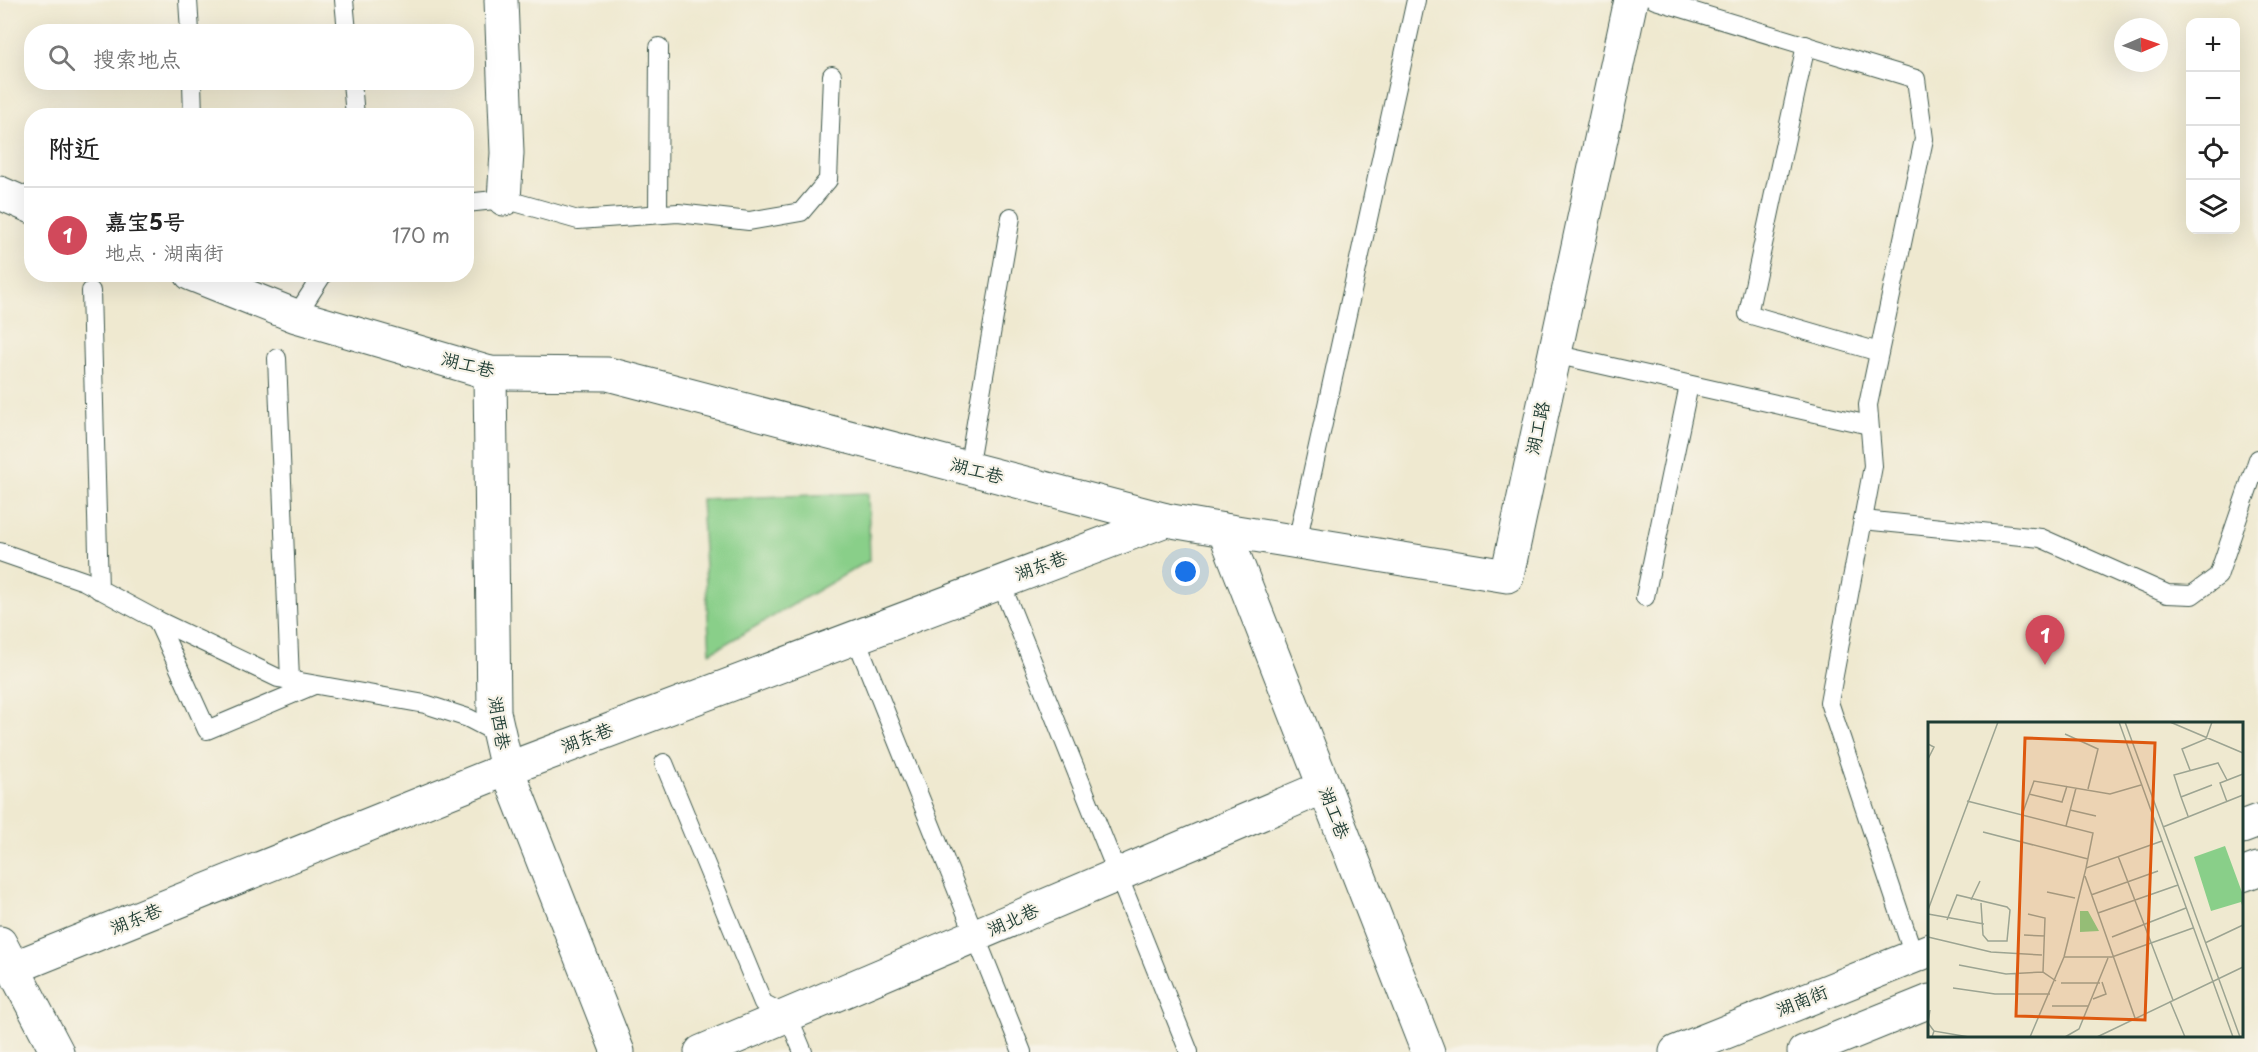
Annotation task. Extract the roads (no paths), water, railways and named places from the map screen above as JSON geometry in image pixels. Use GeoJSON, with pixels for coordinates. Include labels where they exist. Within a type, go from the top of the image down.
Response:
{"type":"FeatureCollection","features":[{"type":"Feature","properties":{"kind":"street"},"geometry":{"type":"LineString","coordinates":[[501,0],[507,153],[504,199]]}},
{"type":"Feature","properties":{"kind":"street","name":"湖工路"},"geometry":{"type":"LineString","coordinates":[[1224,530],[1507,576],[1631,0]]}},
{"type":"Feature","properties":{"kind":"street"},"geometry":{"type":"LineString","coordinates":[[0,193],[24,204]]}},
{"type":"Feature","properties":{"kind":"street","name":"湖工巷"},"geometry":{"type":"LineString","coordinates":[[211,282],[297,316],[490,373],[608,374],[1166,520],[1224,530],[1428,1052]]}},
{"type":"Feature","properties":{"kind":"street","name":"湖西巷"},"geometry":{"type":"LineString","coordinates":[[490,373],[494,712],[507,769],[618,1052]]}},
{"type":"Feature","properties":{"kind":"street","name":"湖东巷"},"geometry":{"type":"LineString","coordinates":[[7,956],[1166,520]]}},
{"type":"Feature","properties":{"kind":"street","name":"湖北巷"},"geometry":{"type":"LineString","coordinates":[[701,1052],[976,937],[1324,787]]}},
{"type":"Feature","properties":{"kind":"street"},"geometry":{"type":"LineString","coordinates":[[2243,826],[2258,821]]}},
{"type":"Feature","properties":{"kind":"street"},"geometry":{"type":"LineString","coordinates":[[2243,874],[2258,869]]}},
{"type":"Feature","properties":{"kind":"street","name":"湖南街"},"geometry":{"type":"LineString","coordinates":[[1676,1052],[1922,953]]}},
{"type":"Feature","properties":{"kind":"street"},"geometry":{"type":"LineString","coordinates":[[7,956],[57,1052]]}},
{"type":"Feature","properties":{"kind":"street"},"geometry":{"type":"LineString","coordinates":[[1804,1052],[1928,1001]]}},
{"type":"Feature","properties":{"kind":"lane"},"geometry":{"type":"LineString","coordinates":[[188,0],[190,24]]}},
{"type":"Feature","properties":{"kind":"lane"},"geometry":{"type":"LineString","coordinates":[[344,0],[346,24]]}},
{"type":"Feature","properties":{"kind":"lane"},"geometry":{"type":"LineString","coordinates":[[1297,542],[1416,0]]}},
{"type":"Feature","properties":{"kind":"lane"},"geometry":{"type":"LineString","coordinates":[[1655,0],[1916,79],[1924,140],[1868,405],[1873,466],[1829,702],[1922,953]]}},
{"type":"Feature","properties":{"kind":"lane"},"geometry":{"type":"LineString","coordinates":[[1806,45],[1748,314],[1879,352]]}},
{"type":"Feature","properties":{"kind":"lane"},"geometry":{"type":"LineString","coordinates":[[658,214],[659,47]]}},
{"type":"Feature","properties":{"kind":"lane"},"geometry":{"type":"LineString","coordinates":[[474,202],[504,199],[578,220],[678,213],[749,221],[801,212],[828,180],[832,75]]}},
{"type":"Feature","properties":{"kind":"lane"},"geometry":{"type":"LineString","coordinates":[[192,90],[193,108]]}},
{"type":"Feature","properties":{"kind":"lane"},"geometry":{"type":"LineString","coordinates":[[353,90],[354,108]]}},
{"type":"Feature","properties":{"kind":"lane"},"geometry":{"type":"LineString","coordinates":[[971,452],[1011,218]]}},
{"type":"Feature","properties":{"kind":"lane"},"geometry":{"type":"LineString","coordinates":[[297,316],[318,282]]}},
{"type":"Feature","properties":{"kind":"lane"},"geometry":{"type":"LineString","coordinates":[[91,291],[99,590]]}},
{"type":"Feature","properties":{"kind":"lane"},"geometry":{"type":"LineString","coordinates":[[1554,354],[1869,425]]}},
{"type":"Feature","properties":{"kind":"lane"},"geometry":{"type":"LineString","coordinates":[[277,358],[290,680]]}},
{"type":"Feature","properties":{"kind":"lane"},"geometry":{"type":"LineString","coordinates":[[1645,597],[1689,385]]}},
{"type":"Feature","properties":{"kind":"lane"},"geometry":{"type":"LineString","coordinates":[[1863,520],[2041,538],[2167,594],[2192,595],[2218,576],[2258,459]]}},
{"type":"Feature","properties":{"kind":"lane"},"geometry":{"type":"LineString","coordinates":[[0,552],[84,581],[157,620],[278,678],[425,704],[468,718],[499,734]]}},
{"type":"Feature","properties":{"kind":"lane"},"geometry":{"type":"LineString","coordinates":[[1000,581],[1189,1052]]}},
{"type":"Feature","properties":{"kind":"lane"},"geometry":{"type":"LineString","coordinates":[[157,620],[207,730],[314,685]]}},
{"type":"Feature","properties":{"kind":"lane"},"geometry":{"type":"LineString","coordinates":[[855,636],[1022,1052]]}},
{"type":"Feature","properties":{"kind":"lane"},"geometry":{"type":"LineString","coordinates":[[664,763],[763,1003],[788,1016],[803,1052]]}},
{"type":"Feature","properties":{"kind":"place","name":"嘉宝5号"},"geometry":{"type":"Point","coordinates":[2045,665]}}]}
